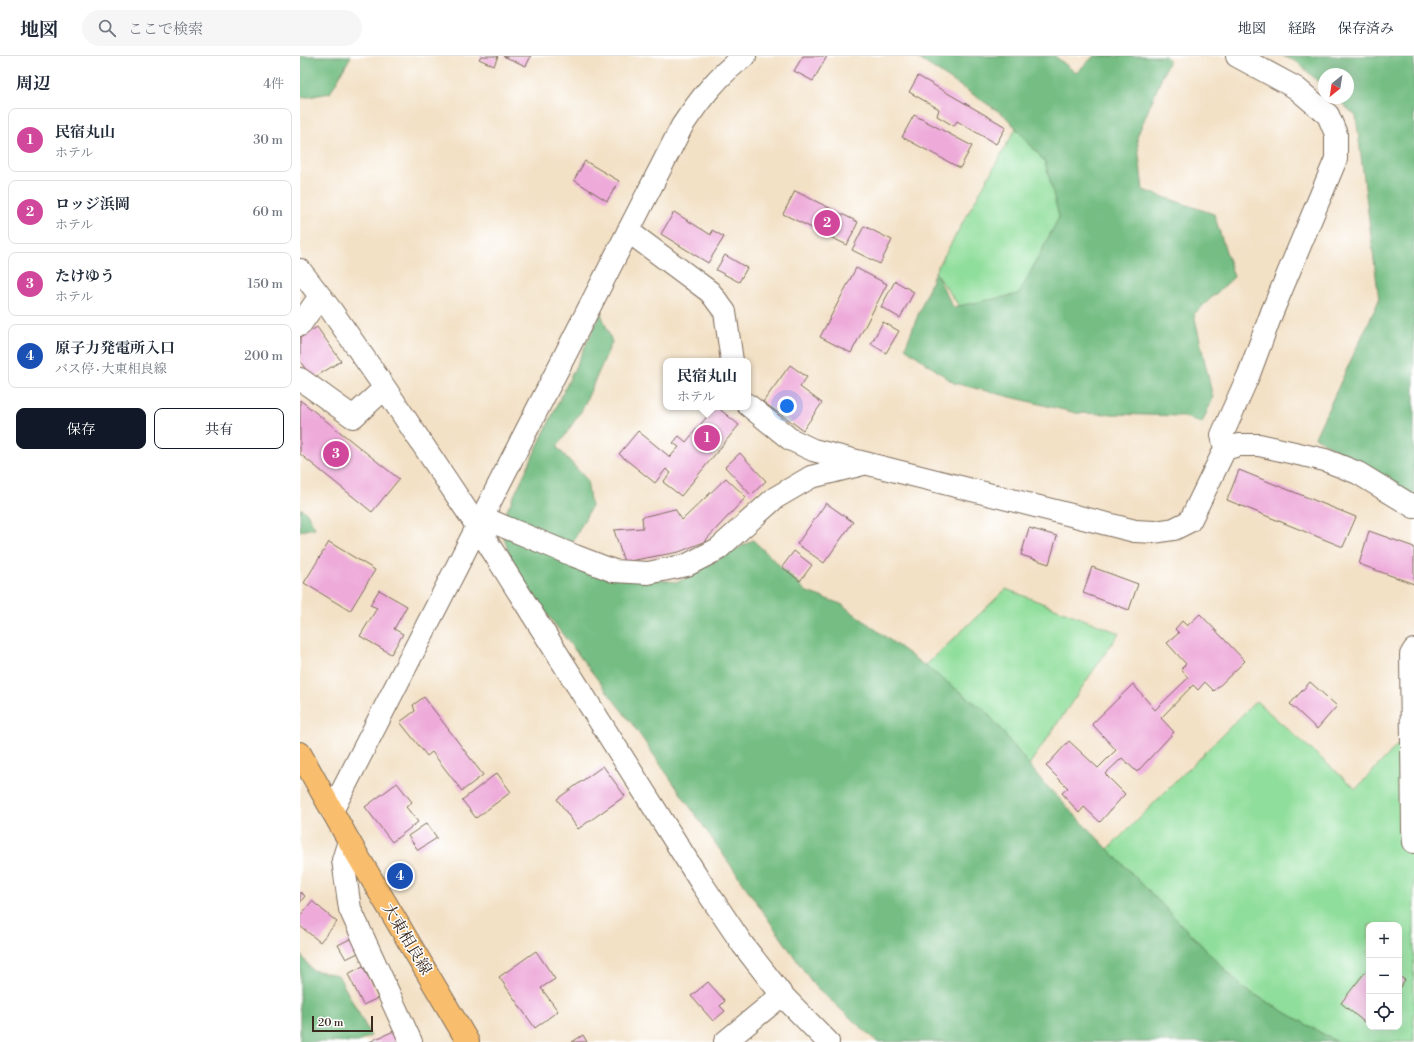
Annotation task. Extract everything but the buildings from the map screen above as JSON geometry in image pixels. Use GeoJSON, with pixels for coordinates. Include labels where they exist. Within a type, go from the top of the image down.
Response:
{"type":"FeatureCollection","features":[{"type":"Feature","properties":{"kind":"main road","name":"大東相良線"},"geometry":{"type":"LineString","coordinates":[[300,753],[349,841],[468,1042]]}},
{"type":"Feature","properties":{"kind":"street"},"geometry":{"type":"LineString","coordinates":[[332,811],[682,126],[696,104],[731,66],[745,56]]}},
{"type":"Feature","properties":{"kind":"street"},"geometry":{"type":"LineString","coordinates":[[751,408],[790,439],[813,450],[867,464],[1135,531],[1155,532],[1174,529],[1190,521],[1225,450],[1222,435],[1249,374],[1272,312],[1336,159],[1336,134],[1328,115],[1296,88],[1237,56]]}},
{"type":"Feature","properties":{"kind":"street"},"geometry":{"type":"LineString","coordinates":[[628,231],[710,292],[725,312],[732,358]]}},
{"type":"Feature","properties":{"kind":"street"},"geometry":{"type":"LineString","coordinates":[[300,270],[320,296],[479,522],[702,884],[742,945],[782,995],[828,1042]]}},
{"type":"Feature","properties":{"kind":"street"},"geometry":{"type":"LineString","coordinates":[[300,325],[320,296]]}},
{"type":"Feature","properties":{"kind":"street"},"geometry":{"type":"LineString","coordinates":[[300,379],[353,416],[385,388]]}},
{"type":"Feature","properties":{"kind":"street"},"geometry":{"type":"LineString","coordinates":[[1225,450],[1239,445],[1259,445],[1325,460],[1358,473],[1414,507]]}},
{"type":"Feature","properties":{"kind":"street"},"geometry":{"type":"LineString","coordinates":[[479,522],[614,571],[648,573],[687,565],[718,549],[775,498],[811,476],[867,464]]}},
{"type":"Feature","properties":{"kind":"street"},"geometry":{"type":"LineString","coordinates":[[1414,650],[1411,655],[1414,842]]}},
{"type":"Feature","properties":{"kind":"street"},"geometry":{"type":"LineString","coordinates":[[349,841],[343,860],[350,909],[412,1042]]}},
{"type":"Feature","properties":{"kind":"street"},"geometry":{"type":"LineString","coordinates":[[725,1042],[782,995]]}},
{"type":"Feature","properties":{"kind":"green space"},"geometry":{"type":"Polygon","coordinates":[[[300,56],[351,56],[330,93],[303,98],[300,95],[300,56]]]}},
{"type":"Feature","properties":{"kind":"green space"},"geometry":{"type":"Polygon","coordinates":[[[915,56],[1055,56],[1076,73],[1094,56],[1165,56],[1169,60],[1137,137],[1143,190],[1214,214],[1234,277],[1194,314],[1213,398],[1202,423],[1182,416],[1076,413],[954,383],[905,348],[935,272],[953,307],[1019,294],[1059,217],[1045,162],[1016,128],[1004,115],[915,56]]]}},
{"type":"Feature","properties":{"kind":"green space"},"geometry":{"type":"Polygon","coordinates":[[[1283,56],[1414,56],[1414,499],[1315,437],[1379,300],[1356,116],[1343,104],[1354,104],[1354,68],[1318,68],[1318,81],[1297,62],[1283,56]]]}},
{"type":"Feature","properties":{"kind":"green space"},"geometry":{"type":"Polygon","coordinates":[[[1016,128],[1045,162],[1063,215],[1026,297],[959,306],[935,272],[1016,128]]]}},
{"type":"Feature","properties":{"kind":"green space"},"geometry":{"type":"Polygon","coordinates":[[[601,313],[612,342],[582,410],[557,447],[587,480],[591,507],[562,563],[594,573],[678,582],[753,540],[807,592],[841,604],[986,711],[1042,781],[1243,988],[1337,1042],[877,1042],[814,985],[633,725],[515,573],[500,525],[601,313]]]}},
{"type":"Feature","properties":{"kind":"green space"},"geometry":{"type":"Polygon","coordinates":[[[300,508],[307,513],[315,528],[300,531],[300,508]]]}},
{"type":"Feature","properties":{"kind":"green space"},"geometry":{"type":"Polygon","coordinates":[[[1006,589],[1119,633],[1029,765],[925,666],[1006,589]]]}},
{"type":"Feature","properties":{"kind":"green space"},"geometry":{"type":"Polygon","coordinates":[[[1256,701],[1356,789],[1402,740],[1414,845],[1414,1042],[1337,1042],[1243,988],[1108,849],[1256,701]]]}},
{"type":"Feature","properties":{"kind":"green space"},"geometry":{"type":"Polygon","coordinates":[[[300,953],[312,970],[338,975],[371,1036],[358,1042],[300,1042],[300,953]]]}},
{"type":"Feature","properties":{"kind":"place","name":"ロッジ浜岡"},"geometry":{"type":"Point","coordinates":[827,223]}},
{"type":"Feature","properties":{"kind":"place","name":"民宿丸山"},"geometry":{"type":"Point","coordinates":[707,438]}},
{"type":"Feature","properties":{"kind":"place","name":"たけゆう"},"geometry":{"type":"Point","coordinates":[336,454]}},
{"type":"Feature","properties":{"kind":"place","name":"原子力発電所入口"},"geometry":{"type":"Point","coordinates":[400,876]}}]}
